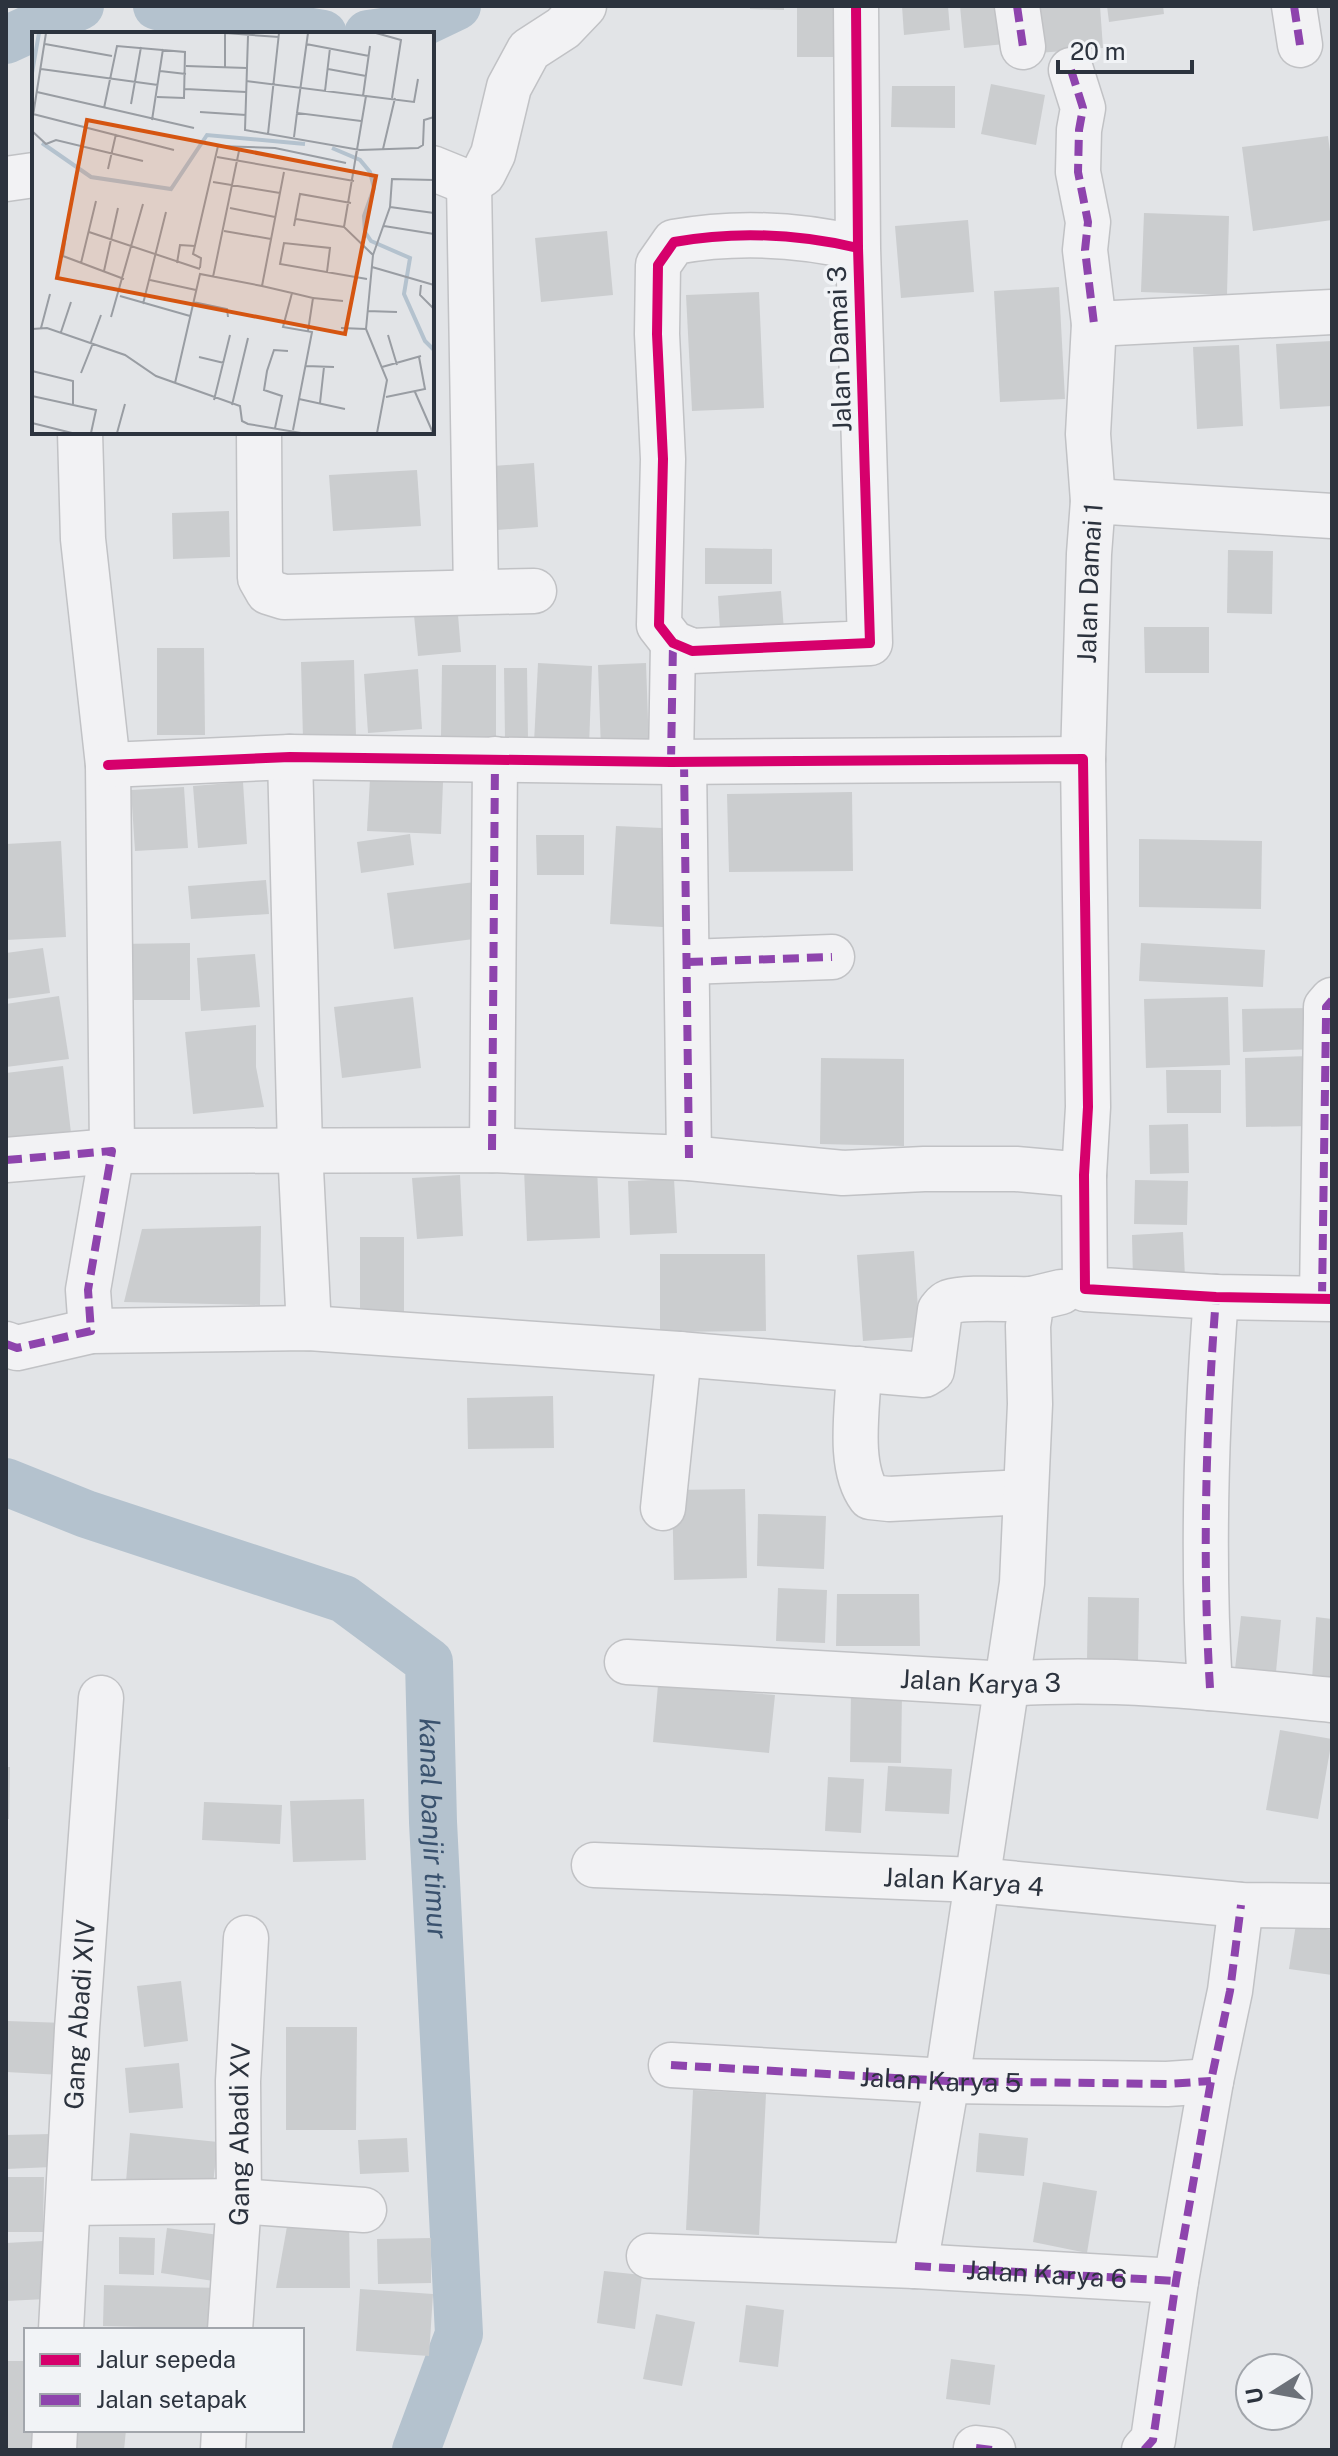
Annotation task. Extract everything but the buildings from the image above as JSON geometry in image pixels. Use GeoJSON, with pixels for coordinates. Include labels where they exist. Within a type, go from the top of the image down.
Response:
{"type":"FeatureCollection","features":[{"type":"Feature","properties":{"kind":"street"},"geometry":{"type":"LineString","coordinates":[[476,592],[451,176],[483,174],[493,154],[509,87],[529,50],[563,28],[584,6]]}},
{"type":"Feature","properties":{"kind":"street","name":"Jalan Damai 3"},"geometry":{"type":"LineString","coordinates":[[673,643],[692,651],[870,643],[858,248],[856,6]]}},
{"type":"Feature","properties":{"kind":"street"},"geometry":{"type":"LineString","coordinates":[[1071,70],[1083,108],[1079,130],[1078,182],[1088,222],[1085,250],[1094,324],[1088,434],[1093,501]]}},
{"type":"Feature","properties":{"kind":"street"},"geometry":{"type":"LineString","coordinates":[[6,179],[32,175]]}},
{"type":"Feature","properties":{"kind":"street"},"geometry":{"type":"LineString","coordinates":[[689,1158],[687,962],[673,643],[659,625],[663,459],[657,334],[658,265],[674,242],[700,237],[774,235],[823,240],[858,248]]}},
{"type":"Feature","properties":{"kind":"street"},"geometry":{"type":"LineString","coordinates":[[1094,324],[1332,312]]}},
{"type":"Feature","properties":{"kind":"street"},"geometry":{"type":"LineString","coordinates":[[80,434],[83,539],[108,765],[112,1151],[88,1290],[91,1331]]}},
{"type":"Feature","properties":{"kind":"street"},"geometry":{"type":"LineString","coordinates":[[259,434],[260,578],[268,592],[284,597],[534,591]]}},
{"type":"Feature","properties":{"kind":"street","name":"Jalan Damai 1"},"geometry":{"type":"LineString","coordinates":[[1085,1289],[1084,1175],[1088,1092],[1083,759],[1093,501],[1332,516]]}},
{"type":"Feature","properties":{"kind":"street"},"geometry":{"type":"LineString","coordinates":[[108,765],[290,757],[678,762],[1083,759]]}},
{"type":"Feature","properties":{"kind":"street"},"geometry":{"type":"LineString","coordinates":[[290,757],[300,1149],[309,1328]]}},
{"type":"Feature","properties":{"kind":"street"},"geometry":{"type":"LineString","coordinates":[[492,1150],[495,759]]}},
{"type":"Feature","properties":{"kind":"street"},"geometry":{"type":"LineString","coordinates":[[687,962],[832,957]]}},
{"type":"Feature","properties":{"kind":"street"},"geometry":{"type":"LineString","coordinates":[[6,1344],[17,1348],[91,1331],[309,1328],[928,1374],[932,1370],[940,1310],[949,1302],[1032,1299],[1050,1293],[1085,1289],[1216,1297],[1327,1298],[1326,1007],[1332,1000]]}},
{"type":"Feature","properties":{"kind":"street"},"geometry":{"type":"LineString","coordinates":[[6,1160],[112,1151],[492,1150],[689,1158],[843,1173],[1016,1169],[1084,1175]]}},
{"type":"Feature","properties":{"kind":"street"},"geometry":{"type":"LineString","coordinates":[[1210,1688],[1207,1642],[1207,1406],[1216,1297]]}},
{"type":"Feature","properties":{"kind":"street"},"geometry":{"type":"LineString","coordinates":[[915,2266],[947,2081],[1022,1583],[1030,1404],[1028,1326],[1032,1299]]}},
{"type":"Feature","properties":{"kind":"street"},"geometry":{"type":"LineString","coordinates":[[663,1508],[679,1354]]}},
{"type":"Feature","properties":{"kind":"street"},"geometry":{"type":"LineString","coordinates":[[859,1369],[857,1462],[861,1485],[870,1497],[889,1499],[1025,1492]]}},
{"type":"Feature","properties":{"kind":"street","name":"Jalan Karya 3"},"geometry":{"type":"LineString","coordinates":[[627,1662],[1008,1684],[1128,1681],[1332,1700]]}},
{"type":"Feature","properties":{"kind":"street","name":"Gang Abadi XIV"},"geometry":{"type":"LineString","coordinates":[[61,2328],[77,2029],[101,1698]]}},
{"type":"Feature","properties":{"kind":"street","name":"Jalan Karya 4"},"geometry":{"type":"LineString","coordinates":[[594,1865],[976,1880],[1241,1905],[1332,1906]]}},
{"type":"Feature","properties":{"kind":"street"},"geometry":{"type":"LineString","coordinates":[[1144,2450],[1153,2440],[1176,2281],[1230,1991],[1241,1905]]}},
{"type":"Feature","properties":{"kind":"street","name":"Gang Abadi XV"},"geometry":{"type":"LineString","coordinates":[[230,2328],[239,2201],[238,2081],[246,1938]]}},
{"type":"Feature","properties":{"kind":"street","name":"Jalan Karya 5"},"geometry":{"type":"LineString","coordinates":[[671,2065],[947,2081],[1167,2084],[1211,2081]]}},
{"type":"Feature","properties":{"kind":"street"},"geometry":{"type":"LineString","coordinates":[[69,2203],[239,2201],[364,2210]]}},
{"type":"Feature","properties":{"kind":"street","name":"Jalan Karya 6"},"geometry":{"type":"LineString","coordinates":[[649,2256],[915,2266],[1176,2281]]}},
{"type":"Feature","properties":{"kind":"waterway","name":"kanal banjir timur"},"geometry":{"type":"LineString","coordinates":[[6,40],[80,6]]}},
{"type":"Feature","properties":{"kind":"waterway","name":"kanal banjir timur"},"geometry":{"type":"LineString","coordinates":[[157,6],[311,32]]}},
{"type":"Feature","properties":{"kind":"waterway","name":"kanal banjir timur"},"geometry":{"type":"LineString","coordinates":[[382,32],[411,28],[457,6]]}},
{"type":"Feature","properties":{"kind":"waterway","name":"kanal banjir timur"},"geometry":{"type":"LineString","coordinates":[[6,1482],[86,1514],[344,1599],[429,1662],[433,1822],[459,2334],[416,2450]]}},
{"type":"Feature","properties":{"kind":"marked path"},"geometry":{"type":"LineString","coordinates":[[1017,6],[1023,47]]}},
{"type":"Feature","properties":{"kind":"marked path"},"geometry":{"type":"LineString","coordinates":[[1294,6],[1300,45]]}},
{"type":"Feature","properties":{"kind":"marked path"},"geometry":{"type":"LineString","coordinates":[[1071,70],[1083,108],[1078,172],[1088,222],[1085,250],[1094,324]]}},
{"type":"Feature","properties":{"kind":"marked path"},"geometry":{"type":"LineString","coordinates":[[671,762],[673,643]]}},
{"type":"Feature","properties":{"kind":"marked path"},"geometry":{"type":"LineString","coordinates":[[492,1150],[495,759]]}},
{"type":"Feature","properties":{"kind":"marked path"},"geometry":{"type":"LineString","coordinates":[[684,761],[689,1158]]}},
{"type":"Feature","properties":{"kind":"marked path"},"geometry":{"type":"LineString","coordinates":[[687,962],[832,957]]}},
{"type":"Feature","properties":{"kind":"marked path"},"geometry":{"type":"LineString","coordinates":[[1322,1298],[1326,1007],[1332,1000]]}},
{"type":"Feature","properties":{"kind":"marked path"},"geometry":{"type":"LineString","coordinates":[[6,1160],[112,1151],[88,1290],[91,1331],[17,1348],[6,1344]]}},
{"type":"Feature","properties":{"kind":"marked path"},"geometry":{"type":"LineString","coordinates":[[1210,1688],[1206,1590],[1208,1443],[1216,1297],[1221,1297]]}},
{"type":"Feature","properties":{"kind":"marked path"},"geometry":{"type":"LineString","coordinates":[[1144,2450],[1153,2440],[1176,2281],[1230,1991],[1241,1905]]}},
{"type":"Feature","properties":{"kind":"marked path"},"geometry":{"type":"LineString","coordinates":[[671,2065],[947,2081],[1167,2084],[1211,2081]]}},
{"type":"Feature","properties":{"kind":"marked path"},"geometry":{"type":"LineString","coordinates":[[915,2266],[1176,2281]]}},
{"type":"Feature","properties":{"kind":"marked path"},"geometry":{"type":"LineString","coordinates":[[976,2448],[993,2450]]}},
{"type":"Feature","properties":{"kind":"cycle path"},"geometry":{"type":"LineString","coordinates":[[856,6],[858,248],[870,643],[692,651],[673,643],[659,625],[663,459],[657,334],[658,265],[674,242],[720,236],[789,237],[858,248]]}},
{"type":"Feature","properties":{"kind":"cycle path"},"geometry":{"type":"LineString","coordinates":[[108,765],[290,757],[671,762],[1083,759],[1088,1107],[1084,1175],[1085,1289],[1216,1297],[1332,1299]]}}]}
